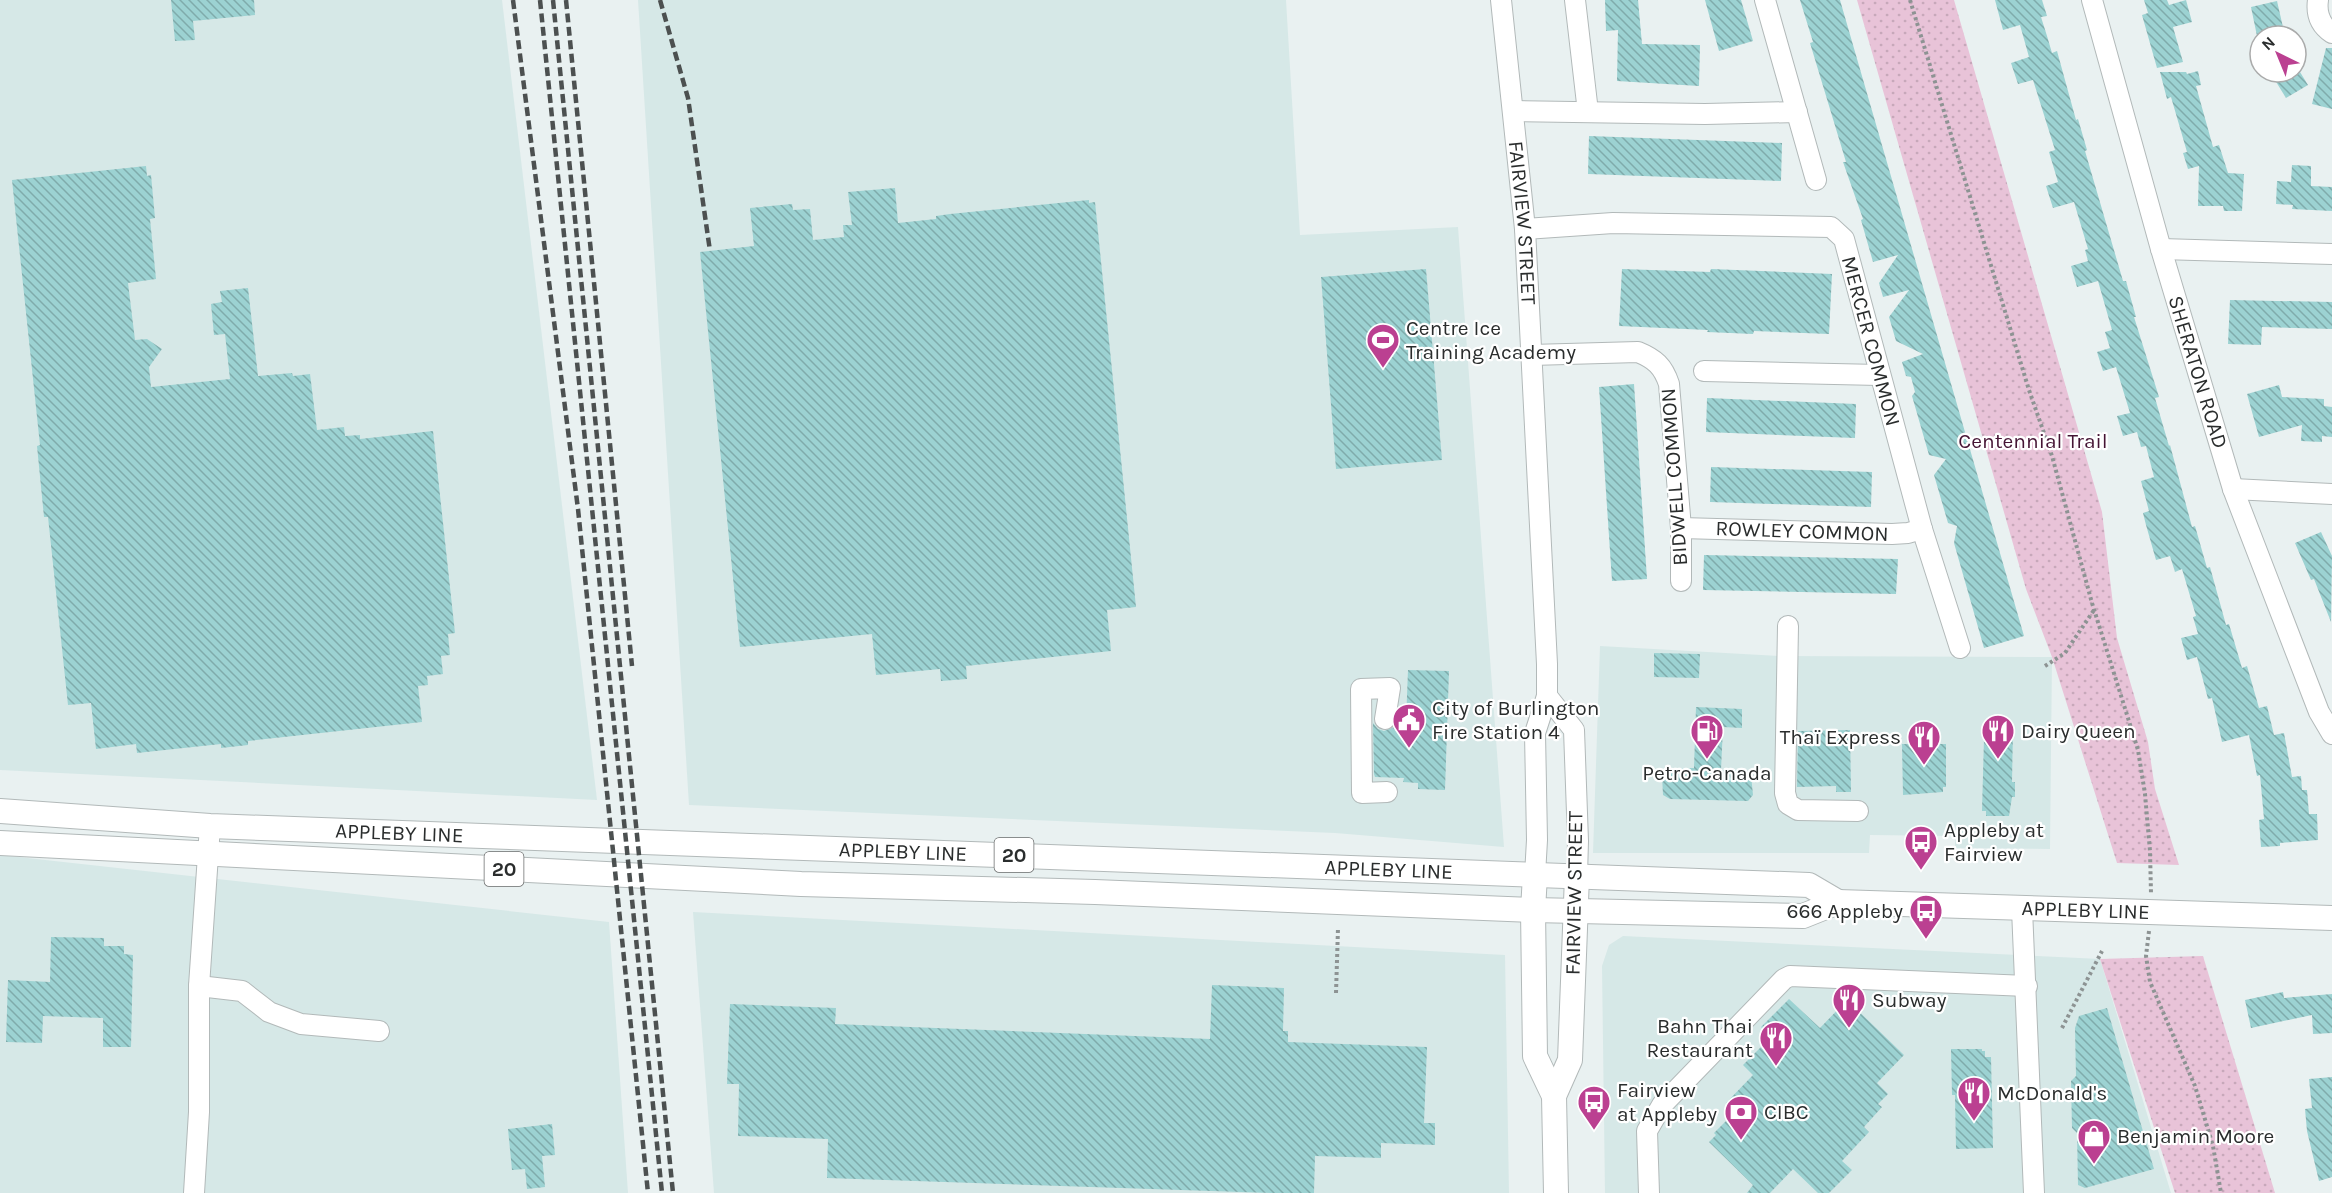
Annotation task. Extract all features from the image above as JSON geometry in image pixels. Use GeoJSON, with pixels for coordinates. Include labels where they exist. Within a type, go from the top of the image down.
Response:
{"type":"FeatureCollection","features":[{"type":"Feature","properties":{"kind":"main road","name":"APPLEBY LINE"},"geometry":{"type":"LineString","coordinates":[[0,810],[210,826],[1809,885],[1838,902]]}},
{"type":"Feature","properties":{"kind":"main road","name":"APPLEBY LINE"},"geometry":{"type":"LineString","coordinates":[[0,843],[789,883],[1095,892],[1533,910],[1803,916],[1838,902],[2332,918]]}},
{"type":"Feature","properties":{"kind":"main road","name":"FAIRVIEW STREET"},"geometry":{"type":"LineString","coordinates":[[1535,875],[1533,910],[1535,1056],[1554,1096],[1556,1193]]}},
{"type":"Feature","properties":{"kind":"main road","name":"FAIRVIEW STREET"},"geometry":{"type":"LineString","coordinates":[[1554,1096],[1570,1060],[1576,876]]}},
{"type":"Feature","properties":{"kind":"street","name":"FAIRVIEW STREET"},"geometry":{"type":"LineString","coordinates":[[1502,0],[1526,229],[1547,696],[1535,734],[1537,840],[1535,875]]}},
{"type":"Feature","properties":{"kind":"street"},"geometry":{"type":"LineString","coordinates":[[1575,0],[1588,112]]}},
{"type":"Feature","properties":{"kind":"street"},"geometry":{"type":"LineString","coordinates":[[1765,0],[1816,180]]}},
{"type":"Feature","properties":{"kind":"street","name":"SHERATON ROAD"},"geometry":{"type":"LineString","coordinates":[[2092,0],[2161,249],[2233,489],[2319,712],[2332,734]]}},
{"type":"Feature","properties":{"kind":"street"},"geometry":{"type":"LineString","coordinates":[[2318,0],[2317,12],[2320,21],[2332,33]]}},
{"type":"Feature","properties":{"kind":"street"},"geometry":{"type":"LineString","coordinates":[[1513,111],[1705,114],[1797,112]]}},
{"type":"Feature","properties":{"kind":"street","name":"MERCER COMMON"},"geometry":{"type":"LineString","coordinates":[[1526,229],[1612,223],[1831,227],[1844,239],[1922,529],[1960,648]]}},
{"type":"Feature","properties":{"kind":"street"},"geometry":{"type":"LineString","coordinates":[[2161,249],[2332,254]]}},
{"type":"Feature","properties":{"kind":"street","name":"BIDWELL COMMON"},"geometry":{"type":"LineString","coordinates":[[1531,355],[1638,352],[1653,358],[1662,366],[1669,384],[1681,528],[1681,581]]}},
{"type":"Feature","properties":{"kind":"street"},"geometry":{"type":"LineString","coordinates":[[1704,371],[1879,375]]}},
{"type":"Feature","properties":{"kind":"street"},"geometry":{"type":"LineString","coordinates":[[2233,489],[2332,494]]}},
{"type":"Feature","properties":{"kind":"street","name":"ROWLEY COMMON"},"geometry":{"type":"LineString","coordinates":[[1681,528],[1892,534],[1922,529]]}},
{"type":"Feature","properties":{"kind":"street"},"geometry":{"type":"LineString","coordinates":[[1788,626],[1785,793],[1788,804],[1798,810],[1858,811]]}},
{"type":"Feature","properties":{"kind":"street"},"geometry":{"type":"LineString","coordinates":[[1385,719],[1390,688],[1361,689],[1362,793],[1387,792]]}},
{"type":"Feature","properties":{"kind":"street","name":"FAIRVIEW STREET"},"geometry":{"type":"LineString","coordinates":[[1547,696],[1574,730],[1578,841],[1576,876]]}},
{"type":"Feature","properties":{"kind":"street"},"geometry":{"type":"LineString","coordinates":[[194,1193],[199,1112],[199,986],[210,826]]}},
{"type":"Feature","properties":{"kind":"street"},"geometry":{"type":"LineString","coordinates":[[2022,909],[2034,1193]]}},
{"type":"Feature","properties":{"kind":"street"},"geometry":{"type":"LineString","coordinates":[[1649,1193],[1647,1131],[1659,1111],[1784,979],[1790,976],[2027,986]]}},
{"type":"Feature","properties":{"kind":"street"},"geometry":{"type":"LineString","coordinates":[[199,986],[242,992],[269,1012],[301,1024],[379,1031]]}},
{"type":"Feature","properties":{"kind":"path"},"geometry":{"type":"LineString","coordinates":[[1910,0],[2029,390],[2052,456],[2094,610],[2138,750],[2145,794],[2151,888]]}},
{"type":"Feature","properties":{"kind":"path"},"geometry":{"type":"LineString","coordinates":[[2045,666],[2065,652],[2094,610]]}},
{"type":"Feature","properties":{"kind":"path"},"geometry":{"type":"LineString","coordinates":[[1336,993],[1338,928]]}},
{"type":"Feature","properties":{"kind":"path"},"geometry":{"type":"LineString","coordinates":[[2149,938],[2146,956],[2150,982],[2195,1086],[2213,1146],[2221,1193]]}},
{"type":"Feature","properties":{"kind":"path"},"geometry":{"type":"LineString","coordinates":[[2062,1029],[2102,951]]}},
{"type":"Feature","properties":{"kind":"shaded area"},"geometry":{"type":"Polygon","coordinates":[[[0,0],[502,0],[597,800],[0,770],[0,0]]]}},
{"type":"Feature","properties":{"kind":"shaded area"},"geometry":{"type":"Polygon","coordinates":[[[638,0],[1286,0],[1300,235],[1458,227],[1504,847],[1335,833],[689,805],[638,0]]]}},
{"type":"Feature","properties":{"kind":"shaded area"},"geometry":{"type":"Polygon","coordinates":[[[1600,646],[1779,656],[2052,657],[2050,849],[1955,848],[1955,836],[1870,835],[1869,853],[1593,853],[1600,646]]]}},
{"type":"Feature","properties":{"kind":"shaded area"},"geometry":{"type":"Polygon","coordinates":[[[0,855],[609,922],[628,1193],[0,1193],[0,855]]]}},
{"type":"Feature","properties":{"kind":"shaded area"},"geometry":{"type":"Polygon","coordinates":[[[693,912],[1505,955],[1509,1193],[714,1193],[693,912]]]}},
{"type":"Feature","properties":{"kind":"shaded area"},"geometry":{"type":"Polygon","coordinates":[[[1623,936],[2100,959],[2171,1193],[1605,1193],[1602,966],[1609,945],[1623,936]]]}},
{"type":"Feature","properties":{"kind":"green space","name":"Centennial Trail"},"geometry":{"type":"Polygon","coordinates":[[[1857,0],[1954,0],[2102,512],[2117,638],[2148,742],[2155,789],[2179,865],[2117,863],[2052,657],[2026,589],[1857,0]]]}},
{"type":"Feature","properties":{"kind":"green space"},"geometry":{"type":"Polygon","coordinates":[[[2203,956],[2275,1193],[2175,1193],[2100,959],[2203,956]]]}},
{"type":"Feature","properties":{"kind":"building"},"geometry":{"type":"Polygon","coordinates":[[[171,0],[254,0],[255,15],[193,21],[195,40],[175,41],[171,0]]]}},
{"type":"Feature","properties":{"kind":"building"},"geometry":{"type":"Polygon","coordinates":[[[1605,0],[1638,0],[1642,44],[1700,45],[1699,86],[1617,81],[1618,30],[1606,31],[1605,0]]]}},
{"type":"Feature","properties":{"kind":"building"},"geometry":{"type":"Polygon","coordinates":[[[1705,0],[1741,0],[1753,41],[1719,51],[1705,0]]]}},
{"type":"Feature","properties":{"kind":"building"},"geometry":{"type":"Polygon","coordinates":[[[1800,0],[1840,0],[2024,636],[1984,648],[1954,543],[1957,526],[1948,523],[1934,475],[1946,459],[1929,455],[1912,396],[1915,392],[1911,377],[1906,376],[1902,362],[1923,354],[1896,341],[1889,317],[1909,290],[1883,297],[1879,283],[1898,255],[1873,262],[1861,220],[1863,219],[1843,162],[1846,162],[1810,43],[1813,42],[1800,0]]]}},
{"type":"Feature","properties":{"kind":"building"},"geometry":{"type":"Polygon","coordinates":[[[1995,0],[2042,0],[2047,16],[2041,17],[2052,53],[2057,51],[2123,281],[2126,281],[2136,317],[2134,317],[2159,397],[2155,398],[2192,527],[2195,526],[2207,568],[2210,567],[2226,625],[2229,624],[2242,668],[2247,666],[2259,708],[2267,706],[2274,735],[2284,733],[2292,777],[2301,776],[2302,790],[2307,790],[2309,814],[2317,814],[2318,840],[2261,847],[2259,820],[2264,819],[2260,775],[2257,776],[2249,735],[2222,742],[2212,698],[2208,699],[2197,657],[2187,660],[2181,638],[2198,634],[2193,617],[2196,616],[2182,569],[2175,572],[2170,556],[2156,560],[2143,513],[2149,511],[2141,481],[2154,477],[2146,446],[2141,447],[2137,432],[2123,436],[2117,416],[2130,413],[2116,367],[2103,371],[2097,352],[2110,348],[2105,332],[2112,330],[2098,281],[2077,287],[2071,266],[2088,261],[2085,250],[2088,249],[2074,202],[2053,208],[2046,186],[2058,182],[2049,152],[2055,150],[2033,80],[2018,84],[2011,63],[2029,57],[2020,25],[2003,30],[1995,0]]]}},
{"type":"Feature","properties":{"kind":"building"},"geometry":{"type":"Polygon","coordinates":[[[2144,0],[2167,0],[2169,5],[2186,0],[2192,22],[2173,27],[2183,62],[2157,68],[2142,15],[2148,13],[2144,0]]]}},
{"type":"Feature","properties":{"kind":"building"},"geometry":{"type":"Polygon","coordinates":[[[2277,1],[2282,24],[2255,24],[2251,7],[2277,1]]]}},
{"type":"Feature","properties":{"kind":"building"},"geometry":{"type":"Polygon","coordinates":[[[2326,48],[2332,48],[2332,109],[2312,104],[2326,48]]]}},
{"type":"Feature","properties":{"kind":"building"},"geometry":{"type":"Polygon","coordinates":[[[2198,71],[2201,85],[2196,86],[2213,147],[2219,145],[2228,173],[2244,174],[2242,211],[2224,211],[2223,206],[2198,206],[2199,166],[2188,169],[2183,153],[2187,152],[2171,97],[2167,99],[2160,72],[2186,72],[2187,74],[2198,71]]]}},
{"type":"Feature","properties":{"kind":"building"},"geometry":{"type":"Polygon","coordinates":[[[2277,84],[2307,84],[2308,85],[2286,98],[2277,84]]]}},
{"type":"Feature","properties":{"kind":"building"},"geometry":{"type":"Polygon","coordinates":[[[1589,136],[1782,143],[1781,181],[1588,174],[1589,136]]]}},
{"type":"Feature","properties":{"kind":"building"},"geometry":{"type":"Polygon","coordinates":[[[2292,165],[2311,166],[2311,186],[2332,187],[2332,211],[2292,209],[2293,205],[2276,204],[2277,181],[2291,182],[2292,165]]]}},
{"type":"Feature","properties":{"kind":"building"},"geometry":{"type":"Polygon","coordinates":[[[146,166],[147,176],[151,175],[155,218],[150,219],[156,279],[128,283],[135,340],[147,339],[162,349],[149,367],[151,387],[230,379],[225,334],[214,335],[211,304],[222,302],[220,291],[248,288],[258,376],[310,374],[317,430],[344,427],[345,436],[360,435],[360,439],[433,431],[455,633],[448,634],[450,655],[441,656],[443,674],[427,676],[428,685],[418,686],[422,722],[248,741],[248,745],[221,748],[221,744],[137,753],[136,744],[96,749],[91,703],[68,705],[48,517],[44,517],[37,446],[40,445],[12,180],[146,166]]]}},
{"type":"Feature","properties":{"kind":"building"},"geometry":{"type":"Polygon","coordinates":[[[895,188],[898,223],[936,219],[936,216],[950,214],[1089,200],[1089,203],[1095,202],[1136,607],[1107,610],[1111,651],[966,666],[967,679],[941,681],[940,669],[876,675],[872,634],[740,647],[700,252],[754,246],[750,208],[792,204],[793,210],[810,209],[813,240],[844,237],[843,225],[852,225],[848,192],[895,188]]]}},
{"type":"Feature","properties":{"kind":"building"},"geometry":{"type":"Polygon","coordinates":[[[1426,269],[1442,460],[1336,469],[1321,277],[1426,269]]]}},
{"type":"Feature","properties":{"kind":"building"},"geometry":{"type":"Polygon","coordinates":[[[1622,269],[1710,272],[1711,269],[1832,274],[1829,334],[1754,331],[1753,334],[1619,326],[1622,269]]]}},
{"type":"Feature","properties":{"kind":"building"},"geometry":{"type":"Polygon","coordinates":[[[2230,300],[2332,302],[2332,329],[2262,327],[2261,345],[2228,344],[2230,300]]]}},
{"type":"Feature","properties":{"kind":"building"},"geometry":{"type":"Polygon","coordinates":[[[1634,384],[1647,579],[1612,581],[1599,387],[1634,384]]]}},
{"type":"Feature","properties":{"kind":"building"},"geometry":{"type":"Polygon","coordinates":[[[2279,385],[2282,397],[2324,399],[2324,406],[2332,407],[2332,437],[2322,436],[2322,442],[2301,441],[2302,425],[2259,437],[2247,394],[2279,385]]]}},
{"type":"Feature","properties":{"kind":"building"},"geometry":{"type":"Polygon","coordinates":[[[1707,398],[1856,404],[1855,438],[1706,432],[1707,398]]]}},
{"type":"Feature","properties":{"kind":"building"},"geometry":{"type":"Polygon","coordinates":[[[1711,467],[1872,472],[1871,507],[1710,502],[1711,467]]]}},
{"type":"Feature","properties":{"kind":"building"},"geometry":{"type":"Polygon","coordinates":[[[2321,532],[2332,556],[2331,622],[2314,579],[2311,580],[2295,543],[2321,532]]]}},
{"type":"Feature","properties":{"kind":"building"},"geometry":{"type":"Polygon","coordinates":[[[1704,555],[1898,559],[1896,594],[1703,590],[1704,555]]]}},
{"type":"Feature","properties":{"kind":"building"},"geometry":{"type":"Polygon","coordinates":[[[1654,653],[1700,654],[1699,678],[1654,677],[1654,653]]]}},
{"type":"Feature","properties":{"kind":"building","name":"City of Burlington Fire Station 4"},"geometry":{"type":"Polygon","coordinates":[[[1408,670],[1449,671],[1445,790],[1418,789],[1418,783],[1403,782],[1404,778],[1375,777],[1374,774],[1373,723],[1378,729],[1384,731],[1394,727],[1397,721],[1406,722],[1408,670]]]}},
{"type":"Feature","properties":{"kind":"building"},"geometry":{"type":"Polygon","coordinates":[[[1696,707],[1742,709],[1742,728],[1723,727],[1721,770],[1744,770],[1751,775],[1753,795],[1748,801],[1670,799],[1663,795],[1662,775],[1665,770],[1694,768],[1696,707]]]}},
{"type":"Feature","properties":{"kind":"building","name":"Dairy Queen"},"geometry":{"type":"Polygon","coordinates":[[[1996,729],[2013,729],[2012,782],[2015,782],[2015,797],[2012,797],[2009,816],[1986,816],[1986,811],[1982,811],[1984,738],[1996,739],[1996,729]]]}},
{"type":"Feature","properties":{"kind":"building"},"geometry":{"type":"Polygon","coordinates":[[[1850,730],[1851,792],[1836,792],[1836,786],[1797,787],[1798,731],[1850,730]]]}},
{"type":"Feature","properties":{"kind":"building","name":"Thaï Express"},"geometry":{"type":"Polygon","coordinates":[[[1902,744],[1946,744],[1946,787],[1943,787],[1943,792],[1903,795],[1902,744]]]}},
{"type":"Feature","properties":{"kind":"building"},"geometry":{"type":"Polygon","coordinates":[[[51,937],[104,938],[104,946],[124,946],[124,954],[133,955],[131,1047],[103,1047],[103,1018],[43,1016],[42,1043],[6,1042],[8,980],[50,982],[51,937]]]}},
{"type":"Feature","properties":{"kind":"building"},"geometry":{"type":"Polygon","coordinates":[[[1212,985],[1284,988],[1283,1031],[1288,1031],[1288,1042],[1427,1047],[1424,1123],[1435,1123],[1435,1145],[1381,1143],[1381,1158],[1315,1156],[1314,1193],[1271,1193],[827,1178],[828,1139],[738,1136],[739,1084],[727,1084],[730,1004],[836,1008],[835,1024],[1210,1039],[1212,985]]]}},
{"type":"Feature","properties":{"kind":"building"},"geometry":{"type":"Polygon","coordinates":[[[2283,992],[2284,998],[2332,994],[2332,1033],[2313,1034],[2312,1015],[2251,1028],[2245,1000],[2283,992]]]}},
{"type":"Feature","properties":{"kind":"building"},"geometry":{"type":"Polygon","coordinates":[[[1789,999],[1820,1028],[1847,1000],[1904,1055],[1877,1083],[1888,1094],[1878,1104],[1882,1107],[1864,1127],[1869,1132],[1842,1161],[1852,1170],[1829,1193],[1818,1193],[1793,1169],[1770,1193],[1747,1193],[1753,1185],[1709,1142],[1716,1135],[1714,1133],[1735,1112],[1726,1103],[1753,1075],[1743,1065],[1771,1037],[1761,1027],[1789,999]]]}},
{"type":"Feature","properties":{"kind":"building"},"geometry":{"type":"Polygon","coordinates":[[[2107,1008],[2154,1169],[2085,1188],[2078,1185],[2077,1133],[2072,1128],[2071,1081],[2076,1076],[2075,1028],[2079,1016],[2107,1008]]]}},
{"type":"Feature","properties":{"kind":"building","name":"McDonald's"},"geometry":{"type":"Polygon","coordinates":[[[1951,1049],[1982,1049],[1985,1051],[1985,1057],[1991,1057],[1993,1148],[1956,1149],[1951,1049]]]}},
{"type":"Feature","properties":{"kind":"building"},"geometry":{"type":"Polygon","coordinates":[[[2332,1077],[2332,1177],[2319,1181],[2307,1131],[2305,1109],[2312,1108],[2309,1079],[2332,1077]]]}},
{"type":"Feature","properties":{"kind":"building"},"geometry":{"type":"Polygon","coordinates":[[[552,1124],[555,1155],[542,1156],[545,1187],[527,1189],[525,1169],[512,1170],[508,1129],[552,1124]]]}},
{"type":"Feature","properties":{"kind":"railway"},"geometry":{"type":"LineString","coordinates":[[513,0],[578,509],[648,1193]]}},
{"type":"Feature","properties":{"kind":"railway"},"geometry":{"type":"LineString","coordinates":[[540,0],[662,1193]]}},
{"type":"Feature","properties":{"kind":"railway"},"geometry":{"type":"LineString","coordinates":[[553,0],[673,1193]]}},
{"type":"Feature","properties":{"kind":"railway"},"geometry":{"type":"LineString","coordinates":[[566,0],[632,666]]}},
{"type":"Feature","properties":{"kind":"railway"},"geometry":{"type":"LineString","coordinates":[[660,0],[688,98],[710,251]]}},
{"type":"Feature","properties":{"kind":"place","name":"Centre Ice Training Academy"},"geometry":{"type":"Point","coordinates":[1383,369]}},
{"type":"Feature","properties":{"kind":"place","name":"City of Burlington Fire Station 4"},"geometry":{"type":"Point","coordinates":[1409,749]}},
{"type":"Feature","properties":{"kind":"place","name":"Petro-Canada"},"geometry":{"type":"Point","coordinates":[1707,760]}},
{"type":"Feature","properties":{"kind":"place","name":"Dairy Queen"},"geometry":{"type":"Point","coordinates":[1998,760]}},
{"type":"Feature","properties":{"kind":"place","name":"Thaï Express"},"geometry":{"type":"Point","coordinates":[1924,766]}},
{"type":"Feature","properties":{"kind":"place","name":"Appleby at Fairview"},"geometry":{"type":"Point","coordinates":[1921,871]}},
{"type":"Feature","properties":{"kind":"place","name":"666 Appleby"},"geometry":{"type":"Point","coordinates":[1926,940]}},
{"type":"Feature","properties":{"kind":"place","name":"Subway"},"geometry":{"type":"Point","coordinates":[1849,1029]}},
{"type":"Feature","properties":{"kind":"place","name":"Bahn Thai Restaurant"},"geometry":{"type":"Point","coordinates":[1776,1067]}},
{"type":"Feature","properties":{"kind":"place","name":"McDonald's"},"geometry":{"type":"Point","coordinates":[1974,1122]}},
{"type":"Feature","properties":{"kind":"place","name":"Fairview at Appleby"},"geometry":{"type":"Point","coordinates":[1594,1131]}},
{"type":"Feature","properties":{"kind":"place","name":"CIBC"},"geometry":{"type":"Point","coordinates":[1741,1141]}},
{"type":"Feature","properties":{"kind":"place","name":"Benjamin Moore"},"geometry":{"type":"Point","coordinates":[2094,1165]}}]}
